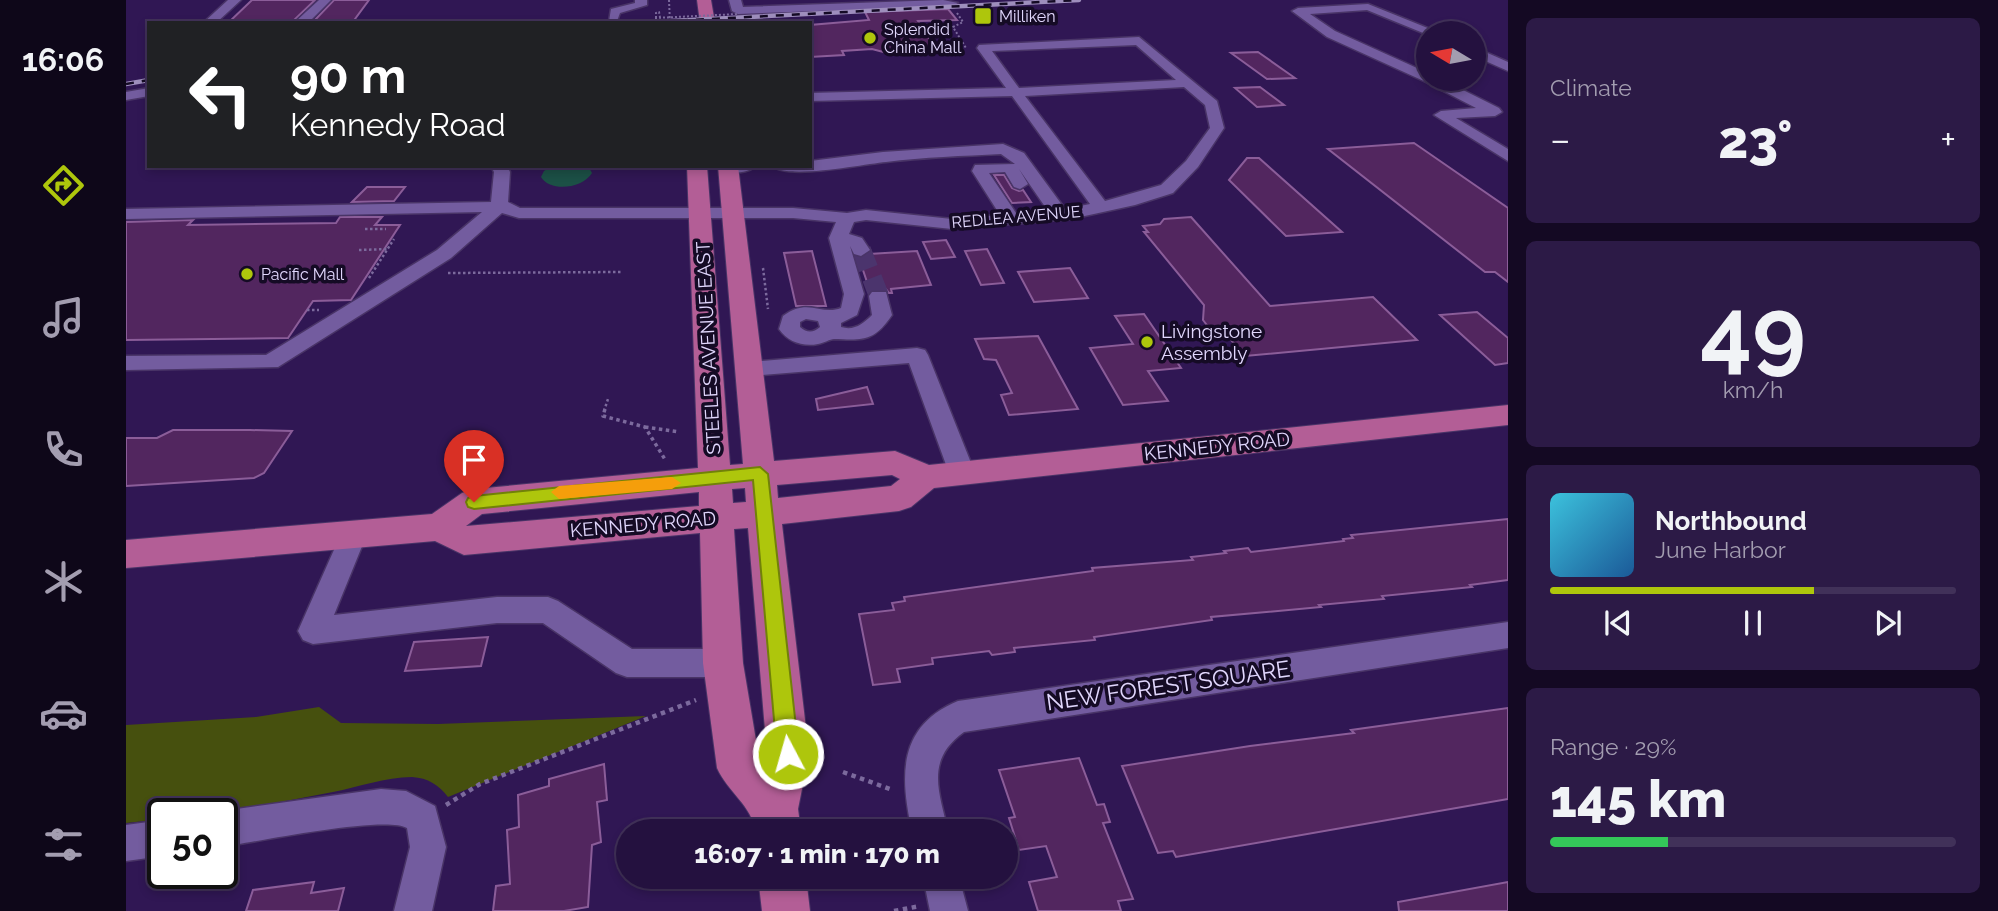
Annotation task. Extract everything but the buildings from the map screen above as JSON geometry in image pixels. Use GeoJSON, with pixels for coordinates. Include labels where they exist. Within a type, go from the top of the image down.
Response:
{"type":"FeatureCollection","features":[{"type":"Feature","properties":{"kind":"main road"},"geometry":{"type":"LineString","coordinates":[[704,0],[708,21]]}},
{"type":"Feature","properties":{"kind":"main road","name":"STEELES AVENUE EAST"},"geometry":{"type":"LineString","coordinates":[[696,168],[723,663],[739,768],[776,819]]}},
{"type":"Feature","properties":{"kind":"main road","name":"STEELES AVENUE EAST"},"geometry":{"type":"LineString","coordinates":[[735,168],[733,207],[788,754],[777,819]]}},
{"type":"Feature","properties":{"kind":"main road","name":"KENNEDY ROAD"},"geometry":{"type":"LineString","coordinates":[[126,554],[439,527],[474,502],[527,495],[895,463],[926,477],[1508,415]]}},
{"type":"Feature","properties":{"kind":"main road","name":"KENNEDY ROAD"},"geometry":{"type":"LineString","coordinates":[[439,527],[464,541],[717,518],[899,498],[926,477]]}},
{"type":"Feature","properties":{"kind":"main road"},"geometry":{"type":"LineString","coordinates":[[783,889],[786,911]]}},
{"type":"Feature","properties":{"kind":"street"},"geometry":{"type":"LineString","coordinates":[[211,21],[235,0]]}},
{"type":"Feature","properties":{"kind":"street"},"geometry":{"type":"LineString","coordinates":[[303,21],[325,0]]}},
{"type":"Feature","properties":{"kind":"street"},"geometry":{"type":"LineString","coordinates":[[613,19],[615,11],[641,5],[641,0]]}},
{"type":"Feature","properties":{"kind":"street"},"geometry":{"type":"LineString","coordinates":[[735,0],[738,11],[952,3]]}},
{"type":"Feature","properties":{"kind":"street"},"geometry":{"type":"LineString","coordinates":[[1394,4],[1301,9],[1298,14],[1331,34],[1416,72]]}},
{"type":"Feature","properties":{"kind":"street"},"geometry":{"type":"LineString","coordinates":[[1368,7],[1416,23]]}},
{"type":"Feature","properties":{"kind":"street"},"geometry":{"type":"LineString","coordinates":[[1422,15],[1428,21]]}},
{"type":"Feature","properties":{"kind":"street"},"geometry":{"type":"LineString","coordinates":[[1101,207],[983,48],[1139,41],[1188,83]]}},
{"type":"Feature","properties":{"kind":"street"},"geometry":{"type":"LineString","coordinates":[[1486,57],[1508,67]]}},
{"type":"Feature","properties":{"kind":"street"},"geometry":{"type":"LineString","coordinates":[[812,97],[1016,92],[1188,83]]}},
{"type":"Feature","properties":{"kind":"street","name":"REDLEA AVENUE"},"geometry":{"type":"LineString","coordinates":[[401,209],[499,208],[519,213],[699,205],[952,224],[1051,216],[1101,207],[1167,189],[1192,164],[1217,128],[1212,104],[1188,83]]}},
{"type":"Feature","properties":{"kind":"street"},"geometry":{"type":"LineString","coordinates":[[1455,91],[1508,119]]}},
{"type":"Feature","properties":{"kind":"street"},"geometry":{"type":"LineString","coordinates":[[126,96],[147,92]]}},
{"type":"Feature","properties":{"kind":"street"},"geometry":{"type":"LineString","coordinates":[[1508,96],[1488,108],[1441,116],[1508,156]]}},
{"type":"Feature","properties":{"kind":"street"},"geometry":{"type":"LineString","coordinates":[[812,166],[883,157],[1003,149],[1018,156],[1051,216]]}},
{"type":"Feature","properties":{"kind":"street"},"geometry":{"type":"LineString","coordinates":[[1011,219],[979,172],[981,168],[1010,167],[1051,216]]}},
{"type":"Feature","properties":{"kind":"street"},"geometry":{"type":"LineString","coordinates":[[126,363],[270,362],[444,254],[499,208],[500,168]]}},
{"type":"Feature","properties":{"kind":"street"},"geometry":{"type":"LineString","coordinates":[[126,206],[374,204],[401,209]]}},
{"type":"Feature","properties":{"kind":"street"},"geometry":{"type":"LineString","coordinates":[[948,208],[977,208],[986,222]]}},
{"type":"Feature","properties":{"kind":"street"},"geometry":{"type":"LineString","coordinates":[[126,214],[371,212],[401,209]]}},
{"type":"Feature","properties":{"kind":"street"},"geometry":{"type":"LineString","coordinates":[[838,236],[857,217]]}},
{"type":"Feature","properties":{"kind":"street"},"geometry":{"type":"LineString","coordinates":[[838,236],[856,242],[861,250]]}},
{"type":"Feature","properties":{"kind":"street"},"geometry":{"type":"LineString","coordinates":[[838,236],[855,299],[850,311],[831,328],[841,335],[861,334],[882,315],[878,296]]}},
{"type":"Feature","properties":{"kind":"street"},"geometry":{"type":"LineString","coordinates":[[751,369],[917,355],[962,473]]}},
{"type":"Feature","properties":{"kind":"street"},"geometry":{"type":"LineString","coordinates":[[354,534],[313,631],[497,610],[548,610],[627,663],[723,663]]}},
{"type":"Feature","properties":{"kind":"street","name":"NEW FOREST SQUARE"},"geometry":{"type":"LineString","coordinates":[[927,819],[920,786],[923,754],[937,731],[958,717],[1508,635]]}},
{"type":"Feature","properties":{"kind":"street"},"geometry":{"type":"LineString","coordinates":[[238,828],[394,805],[409,808],[423,818],[428,847],[412,911]]}},
{"type":"Feature","properties":{"kind":"street"},"geometry":{"type":"LineString","coordinates":[[126,843],[147,840]]}},
{"type":"Feature","properties":{"kind":"street"},"geometry":{"type":"LineString","coordinates":[[944,889],[949,911]]}},
{"type":"Feature","properties":{"kind":"path"},"geometry":{"type":"LineString","coordinates":[[669,0],[670,21]]}},
{"type":"Feature","properties":{"kind":"path"},"geometry":{"type":"LineString","coordinates":[[664,17],[657,18],[738,14]]}},
{"type":"Feature","properties":{"kind":"path"},"geometry":{"type":"LineString","coordinates":[[365,229],[386,229]]}},
{"type":"Feature","properties":{"kind":"path"},"geometry":{"type":"LineString","coordinates":[[363,288],[394,239]]}},
{"type":"Feature","properties":{"kind":"path"},"geometry":{"type":"LineString","coordinates":[[359,250],[388,249]]}},
{"type":"Feature","properties":{"kind":"path"},"geometry":{"type":"LineString","coordinates":[[414,274],[621,272]]}},
{"type":"Feature","properties":{"kind":"path"},"geometry":{"type":"LineString","coordinates":[[608,399],[603,416],[645,427],[679,432]]}},
{"type":"Feature","properties":{"kind":"path"},"geometry":{"type":"LineString","coordinates":[[645,427],[667,463]]}},
{"type":"Feature","properties":{"kind":"path"},"geometry":{"type":"LineString","coordinates":[[423,818],[480,784],[700,698]]}},
{"type":"Feature","properties":{"kind":"path"},"geometry":{"type":"LineString","coordinates":[[843,772],[890,789]]}},
{"type":"Feature","properties":{"kind":"green space"},"geometry":{"type":"Polygon","coordinates":[[[319,707],[341,723],[438,724],[646,716],[448,797],[428,781],[402,777],[238,808],[238,798],[147,798],[147,821],[126,823],[126,725],[256,717],[319,707]]]}},
{"type":"Feature","properties":{"kind":"shaded area"},"geometry":{"type":"Polygon","coordinates":[[[549,168],[589,168],[592,173],[575,185],[559,187],[541,177],[549,168]]]}},
{"type":"Feature","properties":{"kind":"tunnel"},"geometry":{"type":"LineString","coordinates":[[861,250],[879,296]]}},
{"type":"Feature","properties":{"kind":"railway"},"geometry":{"type":"LineString","coordinates":[[671,21],[1079,0]]}},
{"type":"Feature","properties":{"kind":"railway"},"geometry":{"type":"LineString","coordinates":[[126,84],[147,80]]}},
{"type":"Feature","properties":{"kind":"slow traffic"},"geometry":{"type":"LineString","coordinates":[[559,492],[672,483]]}},
{"type":"Feature","properties":{"kind":"place","name":"Milliken"},"geometry":{"type":"Point","coordinates":[983,16]}},
{"type":"Feature","properties":{"kind":"place","name":"Splendid China Mall"},"geometry":{"type":"Point","coordinates":[870,38]}},
{"type":"Feature","properties":{"kind":"place","name":"Pacific Mall"},"geometry":{"type":"Point","coordinates":[247,274]}},
{"type":"Feature","properties":{"kind":"place","name":"Livingstone Assembly"},"geometry":{"type":"Point","coordinates":[1147,342]}},
{"type":"Feature","properties":{"kind":"route"},"geometry":{"type":"LineString","coordinates":[[474,502],[760,474],[788,754]]}}]}
